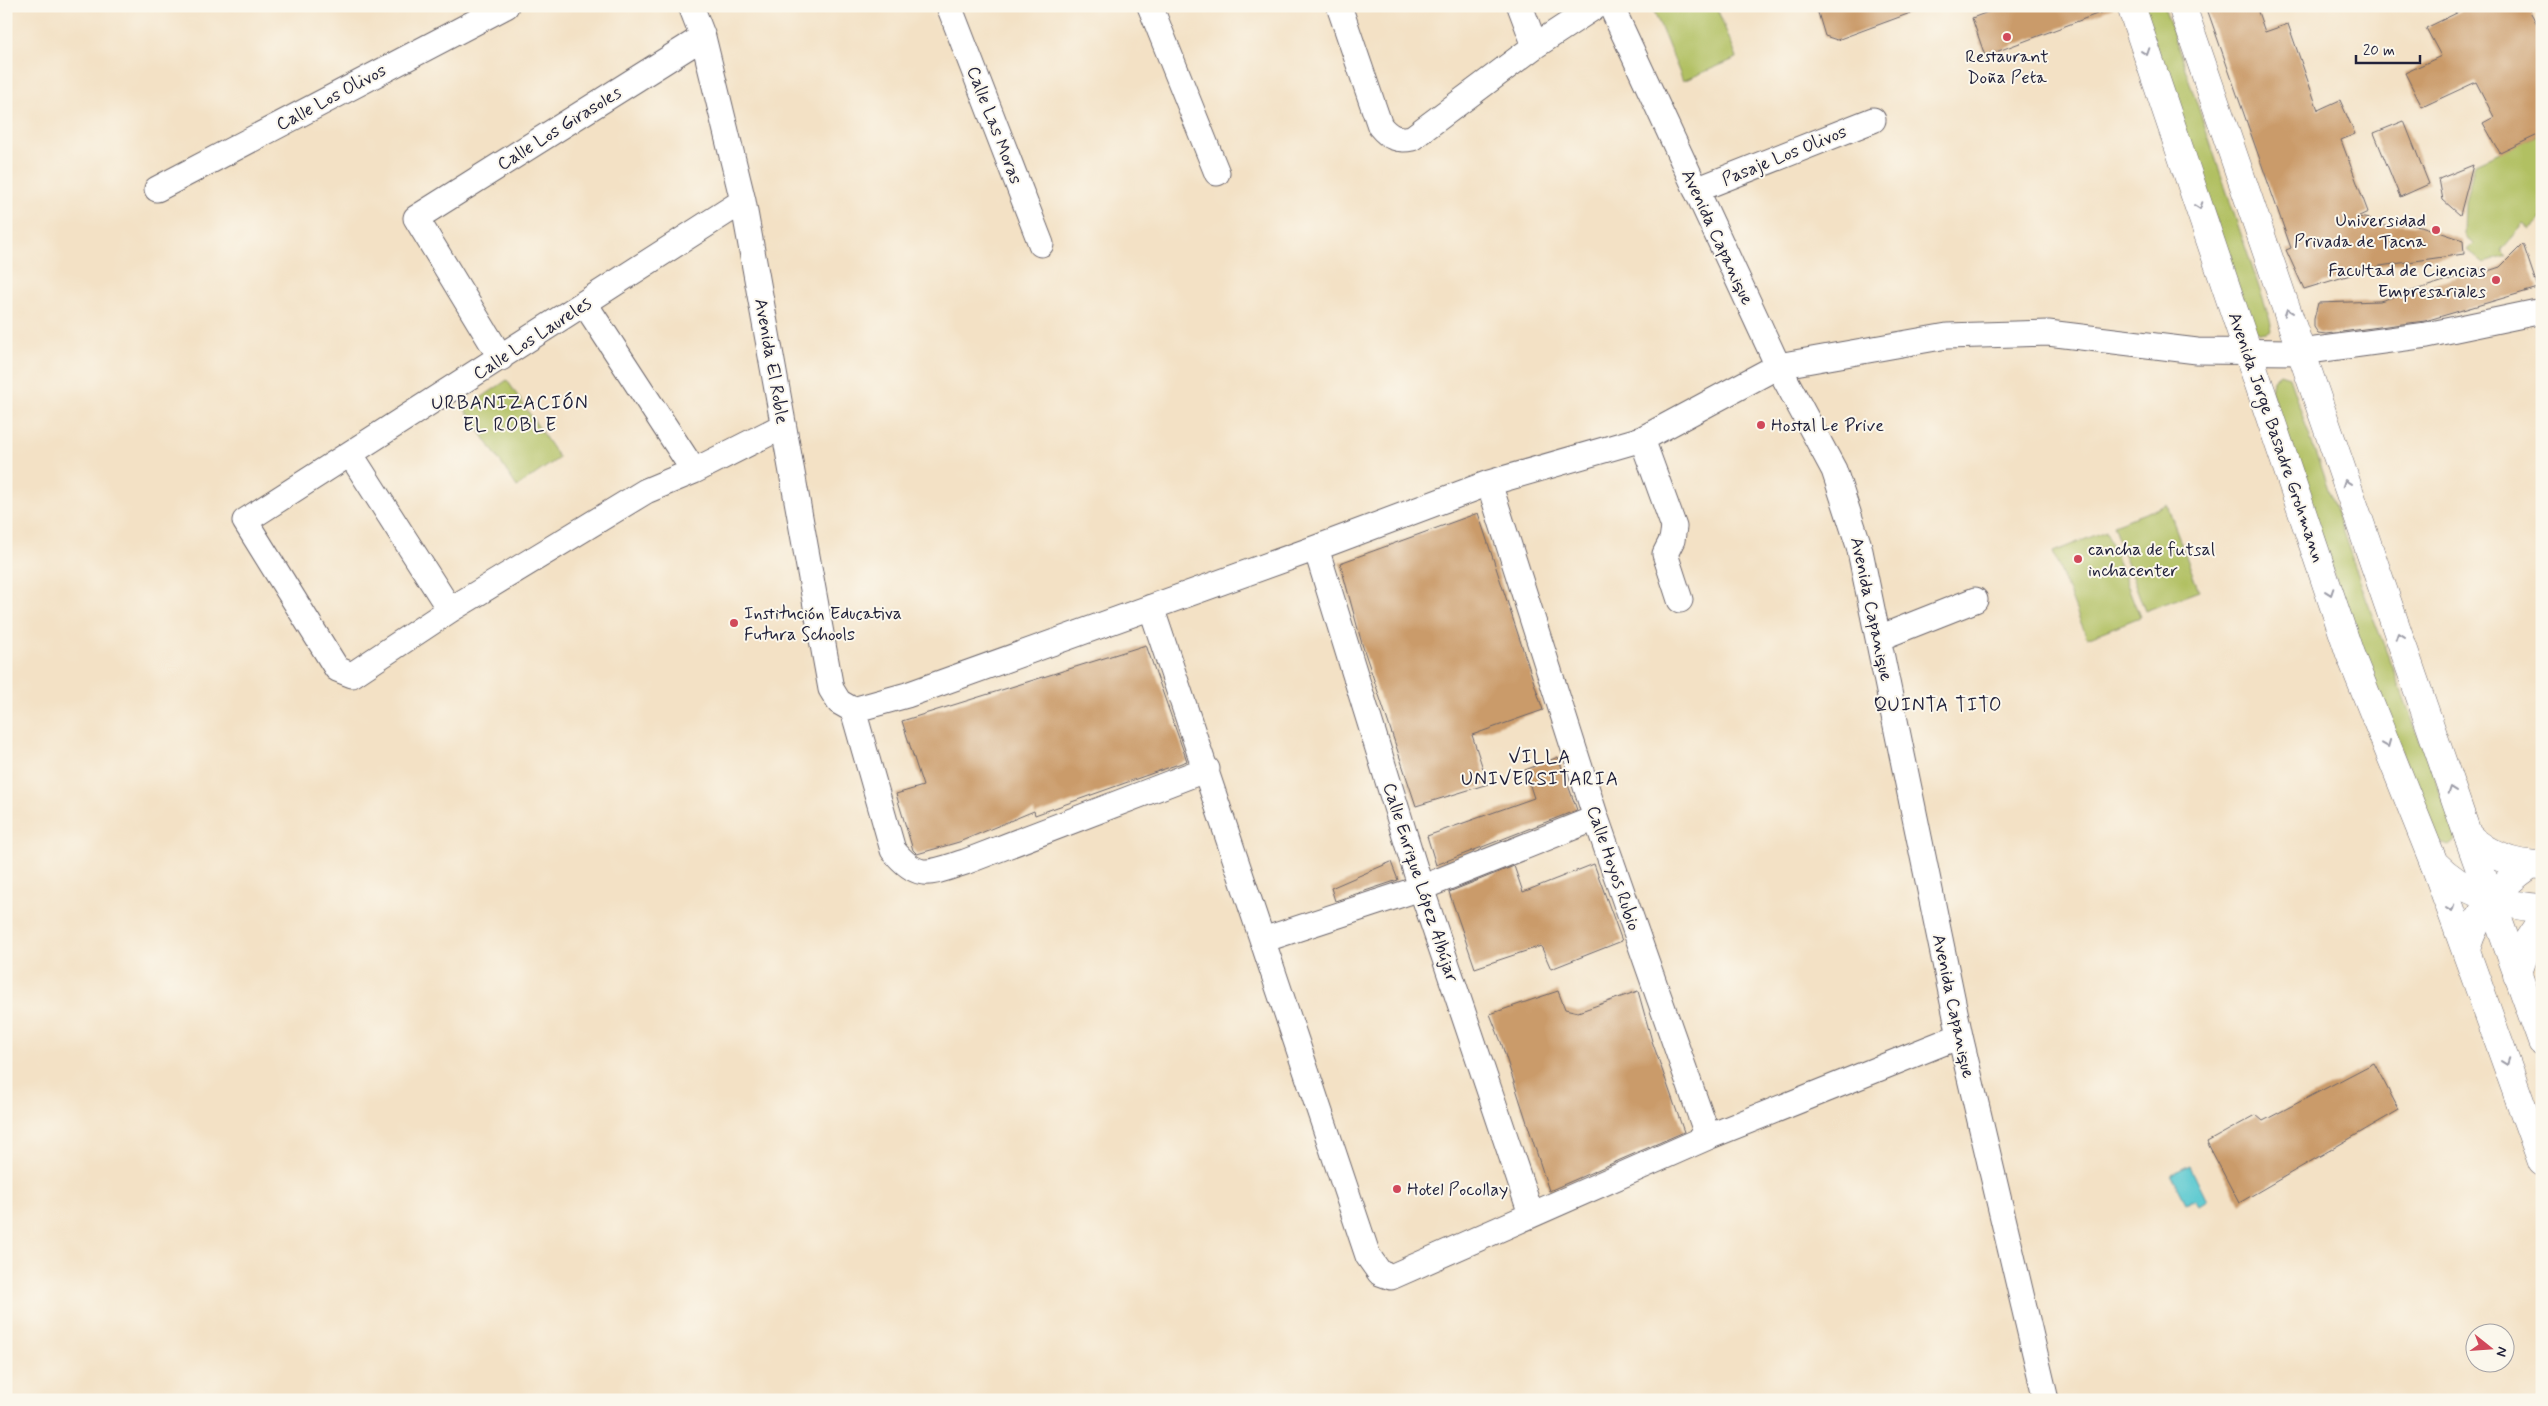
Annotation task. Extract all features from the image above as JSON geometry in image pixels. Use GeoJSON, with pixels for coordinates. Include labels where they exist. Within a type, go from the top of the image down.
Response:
{"type":"FeatureCollection","features":[{"type":"Feature","properties":{"kind":"main road","name":"Avenida Jorge Basadre Grohmann"},"geometry":{"type":"LineString","coordinates":[[2131,6],[2350,654],[2434,863],[2542,1162]]}},
{"type":"Feature","properties":{"kind":"main road"},"geometry":{"type":"LineString","coordinates":[[2182,6],[2468,836],[2542,1042]]}},
{"type":"Feature","properties":{"kind":"main road"},"geometry":{"type":"LineString","coordinates":[[2468,836],[2493,854],[2512,862],[2536,865]]}},
{"type":"Feature","properties":{"kind":"main road","name":"Avenida Jorge Basadre Grohmann"},"geometry":{"type":"LineString","coordinates":[[2434,863],[2458,884],[2490,898],[2542,908]]}},
{"type":"Feature","properties":{"kind":"main road"},"geometry":{"type":"LineString","coordinates":[[2466,948],[2471,931],[2490,898],[2508,880],[2536,865]]}},
{"type":"Feature","properties":{"kind":"main road"},"geometry":{"type":"LineString","coordinates":[[2517,975],[2530,939],[2542,921]]}},
{"type":"Feature","properties":{"kind":"street","name":"Calle Los Olivos"},"geometry":{"type":"LineString","coordinates":[[157,189],[506,6]]}},
{"type":"Feature","properties":{"kind":"street","name":"Avenida El Roble"},"geometry":{"type":"LineString","coordinates":[[691,6],[702,37],[743,201],[831,689],[839,702],[852,710]]}},
{"type":"Feature","properties":{"kind":"street","name":"Calle Las Moras"},"geometry":{"type":"LineString","coordinates":[[949,6],[1042,244]]}},
{"type":"Feature","properties":{"kind":"street"},"geometry":{"type":"LineString","coordinates":[[1150,6],[1217,173]]}},
{"type":"Feature","properties":{"kind":"street"},"geometry":{"type":"LineString","coordinates":[[1339,6],[1380,126],[1388,136],[1401,140],[1412,138],[1535,46],[1596,6]]}},
{"type":"Feature","properties":{"kind":"street"},"geometry":{"type":"LineString","coordinates":[[1520,6],[1535,46]]}},
{"type":"Feature","properties":{"kind":"street","name":"Avenida Capanique"},"geometry":{"type":"LineString","coordinates":[[1611,6],[1778,366],[1834,470],[1859,546],[1960,1036],[2046,1400]]}},
{"type":"Feature","properties":{"kind":"street","name":"Calle Los Girasoles"},"geometry":{"type":"LineString","coordinates":[[501,358],[416,218],[702,37]]}},
{"type":"Feature","properties":{"kind":"street","name":"Pasaje Los Olivos"},"geometry":{"type":"LineString","coordinates":[[1696,190],[1873,120]]}},
{"type":"Feature","properties":{"kind":"street","name":"Calle Los Laureles"},"geometry":{"type":"LineString","coordinates":[[450,610],[356,673],[352,675],[344,673],[337,669],[245,521],[351,455],[743,201]]}},
{"type":"Feature","properties":{"kind":"street"},"geometry":{"type":"LineString","coordinates":[[585,304],[694,471]]}},
{"type":"Feature","properties":{"kind":"street"},"geometry":{"type":"LineString","coordinates":[[1207,769],[965,862],[935,872],[919,873],[904,864],[894,850],[852,710],[907,695],[1316,548],[1489,483],[1642,439],[1778,366],[1947,336],[2048,333],[2197,351],[2301,352],[2427,335],[2542,311]]}},
{"type":"Feature","properties":{"kind":"street"},"geometry":{"type":"LineString","coordinates":[[351,455],[450,610],[646,491],[694,471],[783,426]]}},
{"type":"Feature","properties":{"kind":"street"},"geometry":{"type":"LineString","coordinates":[[1642,439],[1674,527],[1672,540],[1666,554],[1680,600]]}},
{"type":"Feature","properties":{"kind":"street","name":"Calle Hoyos Rubio"},"geometry":{"type":"LineString","coordinates":[[1489,483],[1596,818],[1708,1138]]}},
{"type":"Feature","properties":{"kind":"street","name":"Calle Enrique López Albújar"},"geometry":{"type":"LineString","coordinates":[[1316,548],[1421,888],[1531,1214]]}},
{"type":"Feature","properties":{"kind":"street"},"geometry":{"type":"LineString","coordinates":[[1879,638],[1975,600]]}},
{"type":"Feature","properties":{"kind":"street"},"geometry":{"type":"LineString","coordinates":[[1151,607],[1207,769],[1368,1256],[1380,1273],[1391,1277],[1708,1138],[1960,1036]]}},
{"type":"Feature","properties":{"kind":"street"},"geometry":{"type":"LineString","coordinates":[[1264,940],[1421,888],[1596,818]]}},
{"type":"Feature","properties":{"kind":"green space"},"geometry":{"type":"Polygon","coordinates":[[[1652,6],[1716,6],[1737,58],[1683,81],[1652,6]]]}},
{"type":"Feature","properties":{"kind":"green space"},"geometry":{"type":"Polygon","coordinates":[[[2142,6],[2164,6],[2271,323],[2270,330],[2266,332],[2253,329],[2142,6]]]}},
{"type":"Feature","properties":{"kind":"green space"},"geometry":{"type":"Polygon","coordinates":[[[2542,133],[2542,219],[2530,229],[2524,224],[2501,250],[2507,256],[2484,263],[2468,250],[2474,244],[2464,235],[2465,203],[2475,163],[2542,133]]]}},
{"type":"Feature","properties":{"kind":"green space"},"geometry":{"type":"Polygon","coordinates":[[[2280,374],[2289,377],[2367,601],[2454,829],[2456,840],[2449,846],[2437,842],[2344,605],[2271,391],[2273,380],[2280,374]]]}},
{"type":"Feature","properties":{"kind":"green space"},"geometry":{"type":"Polygon","coordinates":[[[507,380],[559,458],[517,487],[465,409],[507,380]]]}},
{"type":"Feature","properties":{"kind":"green space"},"geometry":{"type":"Polygon","coordinates":[[[2167,505],[2199,591],[2145,611],[2113,525],[2167,505]]]}},
{"type":"Feature","properties":{"kind":"green space"},"geometry":{"type":"Polygon","coordinates":[[[2106,531],[2140,617],[2087,638],[2053,552],[2106,531]]]}},
{"type":"Feature","properties":{"kind":"water"},"geometry":{"type":"Polygon","coordinates":[[[2190,1165],[2207,1200],[2199,1205],[2195,1199],[2186,1203],[2171,1174],[2190,1165]]]}},
{"type":"Feature","properties":{"kind":"building"},"geometry":{"type":"Polygon","coordinates":[[[1816,6],[1923,6],[1924,8],[1837,40],[1825,36],[1816,6]]]}},
{"type":"Feature","properties":{"kind":"building","name":"Restaurant Doña Peta"},"geometry":{"type":"Polygon","coordinates":[[[2004,6],[2113,6],[2113,8],[1985,56],[1972,18],[2004,6]]]}},
{"type":"Feature","properties":{"kind":"building"},"geometry":{"type":"Polygon","coordinates":[[[2206,6],[2256,6],[2265,32],[2288,24],[2318,110],[2340,100],[2355,134],[2341,140],[2368,212],[2357,217],[2371,219],[2374,227],[2403,224],[2421,226],[2463,240],[2464,254],[2380,266],[2304,289],[2286,250],[2291,248],[2206,6]]]}},
{"type":"Feature","properties":{"kind":"building"},"geometry":{"type":"Polygon","coordinates":[[[2471,6],[2527,6],[2542,33],[2542,133],[2500,153],[2483,123],[2494,117],[2476,82],[2422,107],[2405,73],[2441,56],[2426,28],[2471,6]]]}},
{"type":"Feature","properties":{"kind":"building"},"geometry":{"type":"Polygon","coordinates":[[[2404,121],[2429,184],[2400,197],[2374,133],[2404,121]]]}},
{"type":"Feature","properties":{"kind":"building"},"geometry":{"type":"Polygon","coordinates":[[[2473,165],[2460,215],[2443,200],[2439,179],[2473,165]]]}},
{"type":"Feature","properties":{"kind":"building"},"geometry":{"type":"Polygon","coordinates":[[[2523,244],[2538,288],[2425,321],[2326,334],[2318,333],[2314,327],[2318,303],[2380,301],[2483,269],[2485,272],[2500,267],[2523,244]]]}},
{"type":"Feature","properties":{"kind":"building"},"geometry":{"type":"Polygon","coordinates":[[[1478,513],[1543,710],[1472,735],[1488,784],[1416,806],[1362,644],[1340,563],[1478,513]]]}},
{"type":"Feature","properties":{"kind":"building"},"geometry":{"type":"Polygon","coordinates":[[[1146,645],[1187,761],[1035,815],[1034,811],[959,842],[917,854],[913,850],[896,794],[923,786],[902,721],[1146,645]]]}},
{"type":"Feature","properties":{"kind":"building"},"geometry":{"type":"Polygon","coordinates":[[[1558,757],[1577,810],[1436,865],[1427,836],[1534,798],[1525,770],[1558,757]]]}},
{"type":"Feature","properties":{"kind":"building"},"geometry":{"type":"Polygon","coordinates":[[[1391,862],[1398,880],[1335,901],[1331,888],[1391,862]]]}},
{"type":"Feature","properties":{"kind":"building"},"geometry":{"type":"Polygon","coordinates":[[[1594,864],[1622,941],[1551,969],[1541,946],[1475,968],[1449,892],[1514,866],[1523,892],[1594,864]]]}},
{"type":"Feature","properties":{"kind":"building"},"geometry":{"type":"Polygon","coordinates":[[[1558,991],[1565,1009],[1578,1012],[1638,991],[1652,1041],[1684,1132],[1549,1191],[1501,1042],[1490,1014],[1558,991]]]}},
{"type":"Feature","properties":{"kind":"building"},"geometry":{"type":"Polygon","coordinates":[[[2374,1063],[2399,1110],[2239,1203],[2207,1142],[2256,1115],[2263,1121],[2374,1063]]]}},
{"type":"Feature","properties":{"kind":"place","name":"Restaurant Doña Peta"},"geometry":{"type":"Point","coordinates":[2007,37]}},
{"type":"Feature","properties":{"kind":"place","name":"Universidad Privada de Tacna"},"geometry":{"type":"Point","coordinates":[2436,230]}},
{"type":"Feature","properties":{"kind":"place","name":"Facultad de Ciencias Empresariales"},"geometry":{"type":"Point","coordinates":[2496,280]}},
{"type":"Feature","properties":{"kind":"place","name":"Hostal Le Prive"},"geometry":{"type":"Point","coordinates":[1761,425]}},
{"type":"Feature","properties":{"kind":"place","name":"cancha de futsal inchacenter"},"geometry":{"type":"Point","coordinates":[2078,559]}},
{"type":"Feature","properties":{"kind":"place","name":"Institución Educativa Futura Schools"},"geometry":{"type":"Point","coordinates":[734,623]}},
{"type":"Feature","properties":{"kind":"place","name":"Hotel Pocollay"},"geometry":{"type":"Point","coordinates":[1397,1189]}},
{"type":"Feature","properties":{"kind":"district","name":"URBANIZACIÓN EL ROBLE"},"geometry":{"type":"Point","coordinates":[510,413]}},
{"type":"Feature","properties":{"kind":"district","name":"QUINTA TITO"},"geometry":{"type":"Point","coordinates":[1938,704]}},
{"type":"Feature","properties":{"kind":"district","name":"VILLA UNIVERSITARIA"},"geometry":{"type":"Point","coordinates":[1540,767]}}]}
